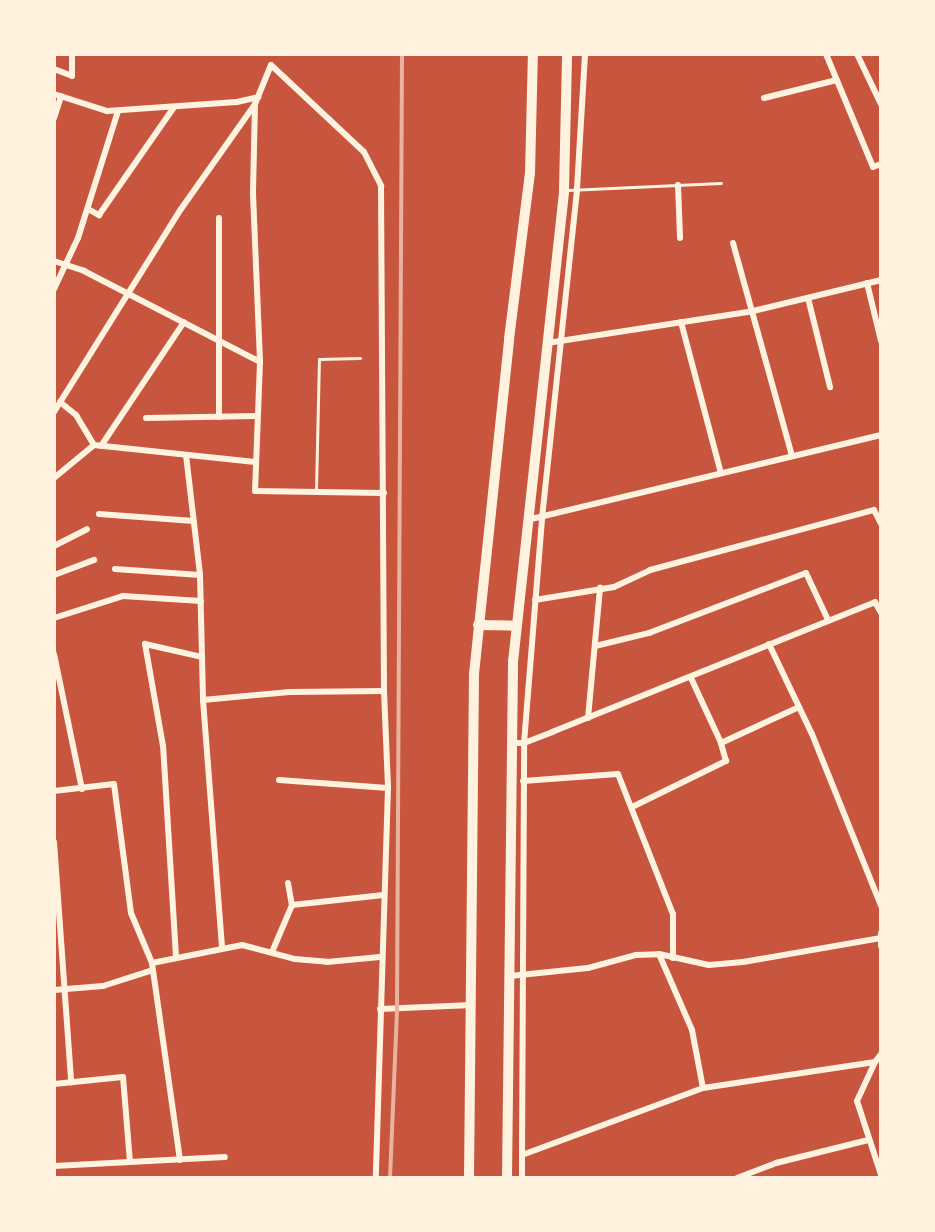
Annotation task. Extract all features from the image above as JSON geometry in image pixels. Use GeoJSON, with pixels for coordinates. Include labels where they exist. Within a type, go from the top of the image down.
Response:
{"type":"FeatureCollection","features":[{"type":"Feature","properties":{"kind":"main road"},"geometry":{"type":"LineString","coordinates":[[469,1178],[474,674],[530,173],[533,54]]}},
{"type":"Feature","properties":{"kind":"main road"},"geometry":{"type":"LineString","coordinates":[[507,1178],[510,743],[527,520],[564,190],[567,54]]}},
{"type":"Feature","properties":{"kind":"main road"},"geometry":{"type":"LineString","coordinates":[[478,625],[517,626]]}},
{"type":"Feature","properties":{"kind":"street"},"geometry":{"type":"LineString","coordinates":[[54,69],[72,76],[72,54]]}},
{"type":"Feature","properties":{"kind":"street"},"geometry":{"type":"LineString","coordinates":[[268,54],[271,65],[364,152],[381,186],[384,691],[388,788],[380,957],[376,1178]]}},
{"type":"Feature","properties":{"kind":"street"},"geometry":{"type":"LineString","coordinates":[[522,1178],[524,743],[542,518],[577,189],[585,54]]}},
{"type":"Feature","properties":{"kind":"street"},"geometry":{"type":"LineString","coordinates":[[826,54],[873,167],[881,164]]}},
{"type":"Feature","properties":{"kind":"street"},"geometry":{"type":"LineString","coordinates":[[857,54],[881,104]]}},
{"type":"Feature","properties":{"kind":"street"},"geometry":{"type":"LineString","coordinates":[[54,412],[127,293],[257,100],[271,65]]}},
{"type":"Feature","properties":{"kind":"street"},"geometry":{"type":"LineString","coordinates":[[764,98],[837,80]]}},
{"type":"Feature","properties":{"kind":"street"},"geometry":{"type":"LineString","coordinates":[[54,118],[57,95],[118,111],[257,100]]}},
{"type":"Feature","properties":{"kind":"street"},"geometry":{"type":"LineString","coordinates":[[257,100],[253,194],[260,362],[256,493],[384,493]]}},
{"type":"Feature","properties":{"kind":"street"},"geometry":{"type":"LineString","coordinates":[[88,209],[99,215],[174,107]]}},
{"type":"Feature","properties":{"kind":"street"},"geometry":{"type":"LineString","coordinates":[[54,289],[88,209],[118,111]]}},
{"type":"Feature","properties":{"kind":"street"},"geometry":{"type":"LineString","coordinates":[[678,185],[680,238]]}},
{"type":"Feature","properties":{"kind":"street"},"geometry":{"type":"LineString","coordinates":[[219,218],[219,417]]}},
{"type":"Feature","properties":{"kind":"street"},"geometry":{"type":"LineString","coordinates":[[733,243],[792,456]]}},
{"type":"Feature","properties":{"kind":"street"},"geometry":{"type":"LineString","coordinates":[[54,261],[127,293],[260,362]]}},
{"type":"Feature","properties":{"kind":"street"},"geometry":{"type":"LineString","coordinates":[[545,343],[753,311],[881,280]]}},
{"type":"Feature","properties":{"kind":"street"},"geometry":{"type":"LineString","coordinates":[[867,283],[881,341]]}},
{"type":"Feature","properties":{"kind":"street"},"geometry":{"type":"LineString","coordinates":[[808,298],[830,387]]}},
{"type":"Feature","properties":{"kind":"street"},"geometry":{"type":"LineString","coordinates":[[54,478],[97,446],[184,322]]}},
{"type":"Feature","properties":{"kind":"street"},"geometry":{"type":"LineString","coordinates":[[681,322],[721,473]]}},
{"type":"Feature","properties":{"kind":"street"},"geometry":{"type":"LineString","coordinates":[[60,402],[76,415],[97,446]]}},
{"type":"Feature","properties":{"kind":"street"},"geometry":{"type":"LineString","coordinates":[[146,418],[257,416]]}},
{"type":"Feature","properties":{"kind":"street"},"geometry":{"type":"LineString","coordinates":[[527,520],[881,435]]}},
{"type":"Feature","properties":{"kind":"street"},"geometry":{"type":"LineString","coordinates":[[97,446],[255,462]]}},
{"type":"Feature","properties":{"kind":"street"},"geometry":{"type":"LineString","coordinates":[[186,455],[200,575],[203,700],[222,948]]}},
{"type":"Feature","properties":{"kind":"street"},"geometry":{"type":"LineString","coordinates":[[535,600],[614,587],[650,570],[874,510],[881,524]]}},
{"type":"Feature","properties":{"kind":"street"},"geometry":{"type":"LineString","coordinates":[[99,514],[194,521]]}},
{"type":"Feature","properties":{"kind":"street"},"geometry":{"type":"LineString","coordinates":[[54,546],[87,529]]}},
{"type":"Feature","properties":{"kind":"street"},"geometry":{"type":"LineString","coordinates":[[54,575],[94,560]]}},
{"type":"Feature","properties":{"kind":"street"},"geometry":{"type":"LineString","coordinates":[[115,569],[200,575]]}},
{"type":"Feature","properties":{"kind":"street"},"geometry":{"type":"LineString","coordinates":[[595,646],[649,633],[806,573],[828,620]]}},
{"type":"Feature","properties":{"kind":"street"},"geometry":{"type":"LineString","coordinates":[[588,718],[600,588]]}},
{"type":"Feature","properties":{"kind":"street"},"geometry":{"type":"LineString","coordinates":[[54,618],[123,596],[201,601]]}},
{"type":"Feature","properties":{"kind":"street"},"geometry":{"type":"LineString","coordinates":[[510,743],[524,743],[875,602],[881,613]]}},
{"type":"Feature","properties":{"kind":"street"},"geometry":{"type":"LineString","coordinates":[[176,957],[163,746],[145,644],[202,657]]}},
{"type":"Feature","properties":{"kind":"street"},"geometry":{"type":"LineString","coordinates":[[769,644],[799,707],[881,906]]}},
{"type":"Feature","properties":{"kind":"street"},"geometry":{"type":"LineString","coordinates":[[54,654],[82,789]]}},
{"type":"Feature","properties":{"kind":"street"},"geometry":{"type":"LineString","coordinates":[[632,807],[726,761],[691,678]]}},
{"type":"Feature","properties":{"kind":"street"},"geometry":{"type":"LineString","coordinates":[[203,700],[290,692],[384,691]]}},
{"type":"Feature","properties":{"kind":"street"},"geometry":{"type":"LineString","coordinates":[[721,743],[799,707]]}},
{"type":"Feature","properties":{"kind":"street"},"geometry":{"type":"LineString","coordinates":[[523,781],[618,774],[673,914],[673,958]]}},
{"type":"Feature","properties":{"kind":"street"},"geometry":{"type":"LineString","coordinates":[[279,780],[388,788]]}},
{"type":"Feature","properties":{"kind":"street"},"geometry":{"type":"LineString","coordinates":[[54,791],[114,784],[131,913],[152,967],[180,1160]]}},
{"type":"Feature","properties":{"kind":"street"},"geometry":{"type":"LineString","coordinates":[[54,842],[71,1082]]}},
{"type":"Feature","properties":{"kind":"street"},"geometry":{"type":"LineString","coordinates":[[272,952],[292,905],[288,883]]}},
{"type":"Feature","properties":{"kind":"street"},"geometry":{"type":"LineString","coordinates":[[292,905],[383,895]]}},
{"type":"Feature","properties":{"kind":"street"},"geometry":{"type":"LineString","coordinates":[[510,976],[588,968],[636,955],[659,954],[720,964],[881,936],[881,946]]}},
{"type":"Feature","properties":{"kind":"street"},"geometry":{"type":"LineString","coordinates":[[54,990],[103,986],[176,957],[242,945],[295,959],[327,962],[380,957]]}},
{"type":"Feature","properties":{"kind":"street"},"geometry":{"type":"LineString","coordinates":[[659,954],[692,1030],[703,1088]]}},
{"type":"Feature","properties":{"kind":"street"},"geometry":{"type":"LineString","coordinates":[[380,1009],[472,1005]]}},
{"type":"Feature","properties":{"kind":"street"},"geometry":{"type":"LineString","coordinates":[[881,1054],[857,1101],[881,1175]]}},
{"type":"Feature","properties":{"kind":"street"},"geometry":{"type":"LineString","coordinates":[[522,1155],[703,1088],[875,1062]]}},
{"type":"Feature","properties":{"kind":"street"},"geometry":{"type":"LineString","coordinates":[[54,1084],[123,1077],[130,1162]]}},
{"type":"Feature","properties":{"kind":"street"},"geometry":{"type":"LineString","coordinates":[[737,1178],[776,1163],[868,1140]]}},
{"type":"Feature","properties":{"kind":"street"},"geometry":{"type":"LineString","coordinates":[[54,1166],[225,1157]]}},
{"type":"Feature","properties":{"kind":"lane"},"geometry":{"type":"LineString","coordinates":[[564,190],[721,183]]}},
{"type":"Feature","properties":{"kind":"lane"},"geometry":{"type":"LineString","coordinates":[[316,494],[319,359],[360,358]]}},
{"type":"Feature","properties":{"kind":"railway"},"geometry":{"type":"LineString","coordinates":[[390,1178],[397,1009],[402,54]]}}]}
